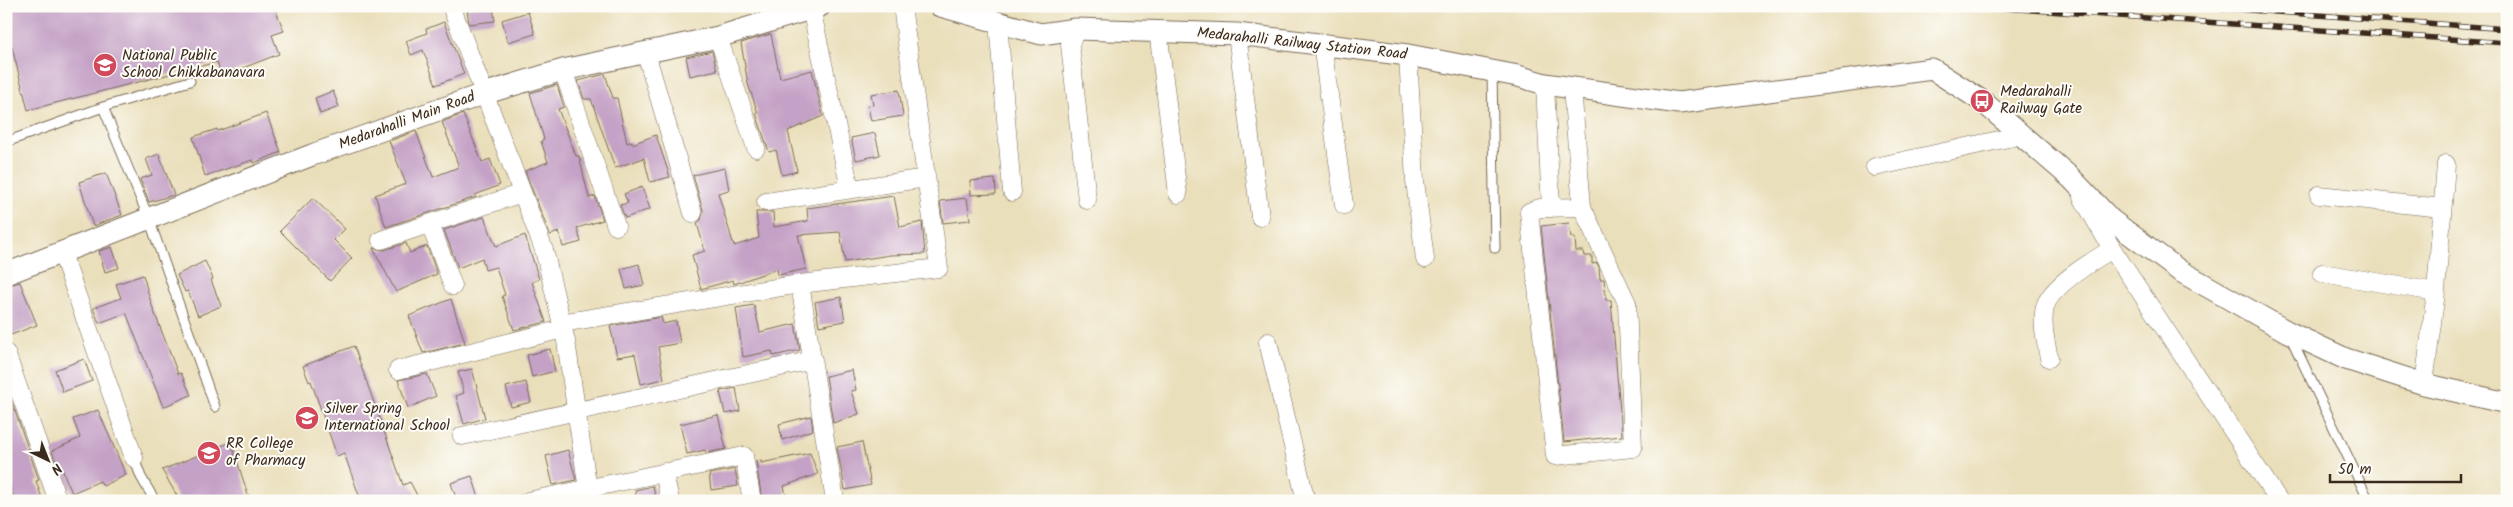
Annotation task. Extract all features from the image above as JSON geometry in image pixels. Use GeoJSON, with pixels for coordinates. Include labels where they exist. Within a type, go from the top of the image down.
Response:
{"type":"FeatureCollection","features":[{"type":"Feature","properties":{"kind":"street"},"geometry":{"type":"LineString","coordinates":[[451,6],[544,250],[562,326],[588,489]]}},
{"type":"Feature","properties":{"kind":"street"},"geometry":{"type":"LineString","coordinates":[[398,370],[562,326],[800,284],[938,268],[902,6]]}},
{"type":"Feature","properties":{"kind":"street","name":"Medarahalli Railway Station Road"},"geometry":{"type":"LineString","coordinates":[[940,6],[1041,34],[1076,29],[1158,30],[1237,34],[1408,55],[1492,71],[1545,84],[1679,103],[1932,69],[1982,101],[2071,178],[2111,220],[2180,271],[2288,332],[2346,359],[2424,384],[2507,403]]}},
{"type":"Feature","properties":{"kind":"street"},"geometry":{"type":"LineString","coordinates":[[816,7],[850,189]]}},
{"type":"Feature","properties":{"kind":"street","name":"Medarahalli Main Road"},"geometry":{"type":"LineString","coordinates":[[6,274],[319,153],[483,94],[562,70],[718,37],[816,7]]}},
{"type":"Feature","properties":{"kind":"street"},"geometry":{"type":"LineString","coordinates":[[998,22],[1012,192]]}},
{"type":"Feature","properties":{"kind":"street"},"geometry":{"type":"LineString","coordinates":[[1076,29],[1070,45],[1087,200]]}},
{"type":"Feature","properties":{"kind":"street"},"geometry":{"type":"LineString","coordinates":[[1158,30],[1178,194]]}},
{"type":"Feature","properties":{"kind":"street"},"geometry":{"type":"LineString","coordinates":[[1237,34],[1260,217]]}},
{"type":"Feature","properties":{"kind":"street"},"geometry":{"type":"LineString","coordinates":[[718,37],[756,148]]}},
{"type":"Feature","properties":{"kind":"street"},"geometry":{"type":"LineString","coordinates":[[1322,44],[1344,206]]}},
{"type":"Feature","properties":{"kind":"street"},"geometry":{"type":"LineString","coordinates":[[646,53],[693,213]]}},
{"type":"Feature","properties":{"kind":"street"},"geometry":{"type":"LineString","coordinates":[[1408,55],[1415,181],[1425,259]]}},
{"type":"Feature","properties":{"kind":"street"},"geometry":{"type":"LineString","coordinates":[[562,70],[616,226]]}},
{"type":"Feature","properties":{"kind":"street"},"geometry":{"type":"LineString","coordinates":[[1545,84],[1551,208]]}},
{"type":"Feature","properties":{"kind":"street"},"geometry":{"type":"LineString","coordinates":[[1572,88],[1582,207],[1627,303],[1632,448],[1555,456],[1529,212],[1551,208],[1582,207]]}},
{"type":"Feature","properties":{"kind":"street"},"geometry":{"type":"LineString","coordinates":[[1875,166],[2022,135]]}},
{"type":"Feature","properties":{"kind":"street"},"geometry":{"type":"LineString","coordinates":[[2424,384],[2436,292],[2446,164]]}},
{"type":"Feature","properties":{"kind":"street"},"geometry":{"type":"LineString","coordinates":[[766,202],[926,178]]}},
{"type":"Feature","properties":{"kind":"street"},"geometry":{"type":"LineString","coordinates":[[2071,178],[2112,249],[2279,501]]}},
{"type":"Feature","properties":{"kind":"street"},"geometry":{"type":"LineString","coordinates":[[381,240],[522,193]]}},
{"type":"Feature","properties":{"kind":"street"},"geometry":{"type":"LineString","coordinates":[[2319,195],[2442,208]]}},
{"type":"Feature","properties":{"kind":"street"},"geometry":{"type":"LineString","coordinates":[[430,224],[453,286]]}},
{"type":"Feature","properties":{"kind":"street"},"geometry":{"type":"LineString","coordinates":[[2049,358],[2045,339],[2045,307],[2058,289],[2080,269],[2112,249]]}},
{"type":"Feature","properties":{"kind":"street"},"geometry":{"type":"LineString","coordinates":[[62,253],[134,458]]}},
{"type":"Feature","properties":{"kind":"street"},"geometry":{"type":"LineString","coordinates":[[2322,272],[2436,292]]}},
{"type":"Feature","properties":{"kind":"street"},"geometry":{"type":"LineString","coordinates":[[800,284],[835,501]]}},
{"type":"Feature","properties":{"kind":"street"},"geometry":{"type":"LineString","coordinates":[[1268,342],[1306,501]]}},
{"type":"Feature","properties":{"kind":"street"},"geometry":{"type":"LineString","coordinates":[[6,353],[58,501]]}},
{"type":"Feature","properties":{"kind":"street"},"geometry":{"type":"LineString","coordinates":[[462,436],[813,360]]}},
{"type":"Feature","properties":{"kind":"street"},"geometry":{"type":"LineString","coordinates":[[528,501],[744,456],[752,501]]}},
{"type":"Feature","properties":{"kind":"street"},"geometry":{"type":"LineString","coordinates":[[664,472],[670,501]]}},
{"type":"Feature","properties":{"kind":"lane"},"geometry":{"type":"LineString","coordinates":[[1492,71],[1495,248]]}},
{"type":"Feature","properties":{"kind":"lane"},"geometry":{"type":"LineString","coordinates":[[6,142],[102,107],[190,81]]}},
{"type":"Feature","properties":{"kind":"lane"},"geometry":{"type":"LineString","coordinates":[[102,107],[149,219],[215,407]]}},
{"type":"Feature","properties":{"kind":"lane"},"geometry":{"type":"LineString","coordinates":[[2288,332],[2369,501]]}},
{"type":"Feature","properties":{"kind":"lane"},"geometry":{"type":"LineString","coordinates":[[134,458],[141,477],[155,501]]}},
{"type":"Feature","properties":{"kind":"building"},"geometry":{"type":"Polygon","coordinates":[[[6,6],[274,6],[284,31],[272,35],[279,54],[222,76],[217,62],[28,110],[6,24],[6,6]]]}},
{"type":"Feature","properties":{"kind":"building"},"geometry":{"type":"Polygon","coordinates":[[[493,6],[495,21],[469,24],[467,8],[493,6]]]}},
{"type":"Feature","properties":{"kind":"building"},"geometry":{"type":"Polygon","coordinates":[[[528,12],[535,34],[508,42],[502,20],[528,12]]]}},
{"type":"Feature","properties":{"kind":"building"},"geometry":{"type":"Polygon","coordinates":[[[444,22],[464,74],[436,85],[423,50],[411,55],[406,41],[427,33],[426,29],[444,22]]]}},
{"type":"Feature","properties":{"kind":"building"},"geometry":{"type":"Polygon","coordinates":[[[771,34],[780,78],[812,70],[823,116],[788,131],[797,171],[782,175],[776,150],[769,152],[756,113],[758,113],[748,84],[741,43],[771,34]]]}},
{"type":"Feature","properties":{"kind":"building"},"geometry":{"type":"Polygon","coordinates":[[[712,51],[717,70],[690,76],[686,57],[712,51]]]}},
{"type":"Feature","properties":{"kind":"building"},"geometry":{"type":"Polygon","coordinates":[[[605,74],[613,98],[617,98],[627,143],[632,141],[632,144],[656,135],[670,177],[650,182],[644,158],[615,168],[591,99],[584,99],[578,81],[605,74]]]}},
{"type":"Feature","properties":{"kind":"building"},"geometry":{"type":"Polygon","coordinates":[[[557,85],[564,107],[558,109],[576,156],[579,156],[589,198],[595,196],[603,220],[577,228],[581,242],[563,247],[559,232],[550,235],[525,171],[548,162],[541,141],[544,139],[530,93],[557,85]]]}},
{"type":"Feature","properties":{"kind":"building"},"geometry":{"type":"Polygon","coordinates":[[[899,90],[903,116],[871,121],[868,106],[873,105],[871,94],[899,90]]]}},
{"type":"Feature","properties":{"kind":"building"},"geometry":{"type":"Polygon","coordinates":[[[333,91],[339,107],[320,114],[315,98],[333,91]]]}},
{"type":"Feature","properties":{"kind":"building"},"geometry":{"type":"Polygon","coordinates":[[[266,113],[281,152],[254,163],[253,160],[205,176],[193,137],[217,129],[218,131],[266,113]]]}},
{"type":"Feature","properties":{"kind":"building"},"geometry":{"type":"Polygon","coordinates":[[[463,114],[482,162],[490,159],[500,185],[475,195],[476,197],[386,227],[375,195],[406,184],[389,141],[416,131],[433,177],[459,167],[442,122],[463,114]]]}},
{"type":"Feature","properties":{"kind":"building"},"geometry":{"type":"Polygon","coordinates":[[[875,133],[880,155],[856,160],[851,138],[875,133]]]}},
{"type":"Feature","properties":{"kind":"building"},"geometry":{"type":"Polygon","coordinates":[[[159,154],[174,195],[149,202],[140,179],[152,175],[146,159],[159,154]]]}},
{"type":"Feature","properties":{"kind":"building"},"geometry":{"type":"Polygon","coordinates":[[[725,168],[729,190],[718,193],[734,246],[759,238],[756,212],[773,212],[774,227],[808,221],[807,208],[894,196],[900,227],[922,222],[925,254],[890,255],[845,262],[840,232],[798,235],[806,269],[778,275],[777,269],[734,284],[733,280],[701,289],[692,255],[705,251],[697,223],[701,220],[703,210],[693,175],[725,168]]]}},
{"type":"Feature","properties":{"kind":"building"},"geometry":{"type":"Polygon","coordinates":[[[106,173],[122,215],[93,226],[79,182],[106,173]]]}},
{"type":"Feature","properties":{"kind":"building"},"geometry":{"type":"Polygon","coordinates":[[[995,179],[996,194],[971,195],[970,181],[995,179]]]}},
{"type":"Feature","properties":{"kind":"building"},"geometry":{"type":"Polygon","coordinates":[[[642,187],[650,209],[625,218],[620,205],[628,203],[624,194],[642,187]]]}},
{"type":"Feature","properties":{"kind":"building"},"geometry":{"type":"Polygon","coordinates":[[[313,198],[345,229],[334,240],[352,258],[330,281],[280,231],[313,198]]]}},
{"type":"Feature","properties":{"kind":"building"},"geometry":{"type":"Polygon","coordinates":[[[967,198],[970,220],[943,223],[940,201],[967,198]]]}},
{"type":"Feature","properties":{"kind":"building"},"geometry":{"type":"Polygon","coordinates":[[[484,217],[496,246],[525,235],[539,279],[532,282],[546,322],[514,330],[502,296],[505,295],[496,267],[485,270],[482,258],[458,268],[444,230],[484,217]]]}},
{"type":"Feature","properties":{"kind":"building"},"geometry":{"type":"Polygon","coordinates":[[[1569,223],[1571,237],[1575,237],[1576,251],[1583,251],[1584,256],[1592,256],[1592,264],[1597,263],[1600,279],[1604,279],[1606,300],[1611,300],[1622,436],[1564,442],[1541,226],[1569,223]]]}},
{"type":"Feature","properties":{"kind":"building"},"geometry":{"type":"Polygon","coordinates":[[[406,243],[410,253],[427,246],[437,274],[396,292],[373,248],[384,250],[406,243]]]}},
{"type":"Feature","properties":{"kind":"building"},"geometry":{"type":"Polygon","coordinates":[[[112,247],[119,268],[105,272],[99,251],[112,247]]]}},
{"type":"Feature","properties":{"kind":"building"},"geometry":{"type":"Polygon","coordinates":[[[205,261],[213,279],[211,280],[221,306],[198,316],[188,291],[185,292],[177,275],[205,261]]]}},
{"type":"Feature","properties":{"kind":"building"},"geometry":{"type":"Polygon","coordinates":[[[639,264],[644,285],[626,289],[621,269],[639,264]]]}},
{"type":"Feature","properties":{"kind":"building"},"geometry":{"type":"Polygon","coordinates":[[[143,275],[152,306],[178,374],[181,373],[191,395],[163,407],[126,313],[99,323],[93,308],[121,298],[116,284],[143,275]]]}},
{"type":"Feature","properties":{"kind":"building"},"geometry":{"type":"Polygon","coordinates":[[[20,282],[37,325],[11,335],[6,322],[6,286],[20,282]]]}},
{"type":"Feature","properties":{"kind":"building"},"geometry":{"type":"Polygon","coordinates":[[[841,297],[845,321],[819,326],[815,302],[841,297]]]}},
{"type":"Feature","properties":{"kind":"building"},"geometry":{"type":"Polygon","coordinates":[[[451,299],[465,343],[423,353],[409,316],[451,299]]]}},
{"type":"Feature","properties":{"kind":"building"},"geometry":{"type":"Polygon","coordinates":[[[754,305],[760,332],[795,324],[800,350],[773,356],[772,351],[743,357],[736,308],[754,305]]]}},
{"type":"Feature","properties":{"kind":"building"},"geometry":{"type":"Polygon","coordinates":[[[661,317],[663,324],[676,321],[680,343],[658,347],[664,379],[641,384],[635,354],[617,357],[610,326],[661,317]]]}},
{"type":"Feature","properties":{"kind":"building"},"geometry":{"type":"Polygon","coordinates":[[[354,346],[403,485],[410,482],[420,501],[361,501],[344,453],[337,456],[311,381],[309,382],[303,366],[354,346]]]}},
{"type":"Feature","properties":{"kind":"building"},"geometry":{"type":"Polygon","coordinates":[[[550,349],[555,371],[532,377],[527,355],[550,349]]]}},
{"type":"Feature","properties":{"kind":"building"},"geometry":{"type":"Polygon","coordinates":[[[84,359],[92,381],[63,392],[55,370],[84,359]]]}},
{"type":"Feature","properties":{"kind":"building"},"geometry":{"type":"Polygon","coordinates":[[[472,369],[485,418],[464,424],[456,396],[464,393],[458,372],[472,369]]]}},
{"type":"Feature","properties":{"kind":"building"},"geometry":{"type":"Polygon","coordinates":[[[852,370],[856,390],[851,391],[859,414],[833,423],[826,376],[852,370]]]}},
{"type":"Feature","properties":{"kind":"building"},"geometry":{"type":"Polygon","coordinates":[[[427,374],[436,396],[408,408],[398,380],[427,374]]]}},
{"type":"Feature","properties":{"kind":"building"},"geometry":{"type":"Polygon","coordinates":[[[526,382],[531,402],[511,407],[506,387],[526,382]]]}},
{"type":"Feature","properties":{"kind":"building"},"geometry":{"type":"Polygon","coordinates":[[[736,388],[740,411],[725,414],[720,391],[736,388]]]}},
{"type":"Feature","properties":{"kind":"building"},"geometry":{"type":"Polygon","coordinates":[[[8,391],[39,480],[36,481],[43,501],[15,501],[6,475],[6,392],[8,391]]]}},
{"type":"Feature","properties":{"kind":"building"},"geometry":{"type":"Polygon","coordinates":[[[98,410],[126,475],[103,486],[100,481],[72,493],[62,469],[59,471],[52,451],[80,438],[73,419],[98,410]]]}},
{"type":"Feature","properties":{"kind":"building"},"geometry":{"type":"Polygon","coordinates":[[[718,415],[726,449],[706,453],[705,450],[687,454],[680,424],[718,415]]]}},
{"type":"Feature","properties":{"kind":"building"},"geometry":{"type":"Polygon","coordinates":[[[811,416],[813,430],[782,440],[779,424],[811,416]]]}},
{"type":"Feature","properties":{"kind":"building"},"geometry":{"type":"Polygon","coordinates":[[[231,442],[250,501],[180,501],[162,470],[231,442]]]}},
{"type":"Feature","properties":{"kind":"building"},"geometry":{"type":"Polygon","coordinates":[[[862,442],[871,485],[845,490],[837,447],[862,442]]]}},
{"type":"Feature","properties":{"kind":"building"},"geometry":{"type":"Polygon","coordinates":[[[568,450],[576,480],[553,485],[546,456],[568,450]]]}},
{"type":"Feature","properties":{"kind":"building"},"geometry":{"type":"Polygon","coordinates":[[[810,453],[818,474],[784,486],[787,499],[762,501],[756,461],[761,460],[761,463],[810,453]]]}},
{"type":"Feature","properties":{"kind":"building"},"geometry":{"type":"Polygon","coordinates":[[[735,469],[738,486],[711,490],[709,474],[735,469]]]}},
{"type":"Feature","properties":{"kind":"building"},"geometry":{"type":"Polygon","coordinates":[[[472,476],[480,501],[457,501],[451,483],[472,476]]]}},
{"type":"Feature","properties":{"kind":"building"},"geometry":{"type":"Polygon","coordinates":[[[653,486],[656,501],[637,501],[635,490],[653,486]]]}},
{"type":"Feature","properties":{"kind":"railway"},"geometry":{"type":"LineString","coordinates":[[1975,6],[2507,43]]}},
{"type":"Feature","properties":{"kind":"railway"},"geometry":{"type":"LineString","coordinates":[[2195,6],[2507,29]]}},
{"type":"Feature","properties":{"kind":"place","name":"National Public School Chikkabanavara"},"geometry":{"type":"Point","coordinates":[105,65]}},
{"type":"Feature","properties":{"kind":"place","name":"Medarahalli Railway Gate"},"geometry":{"type":"Point","coordinates":[1982,101]}},
{"type":"Feature","properties":{"kind":"place","name":"Silver Spring International School"},"geometry":{"type":"Point","coordinates":[307,418]}},
{"type":"Feature","properties":{"kind":"place","name":"RR College of Pharmacy"},"geometry":{"type":"Point","coordinates":[209,453]}}]}
